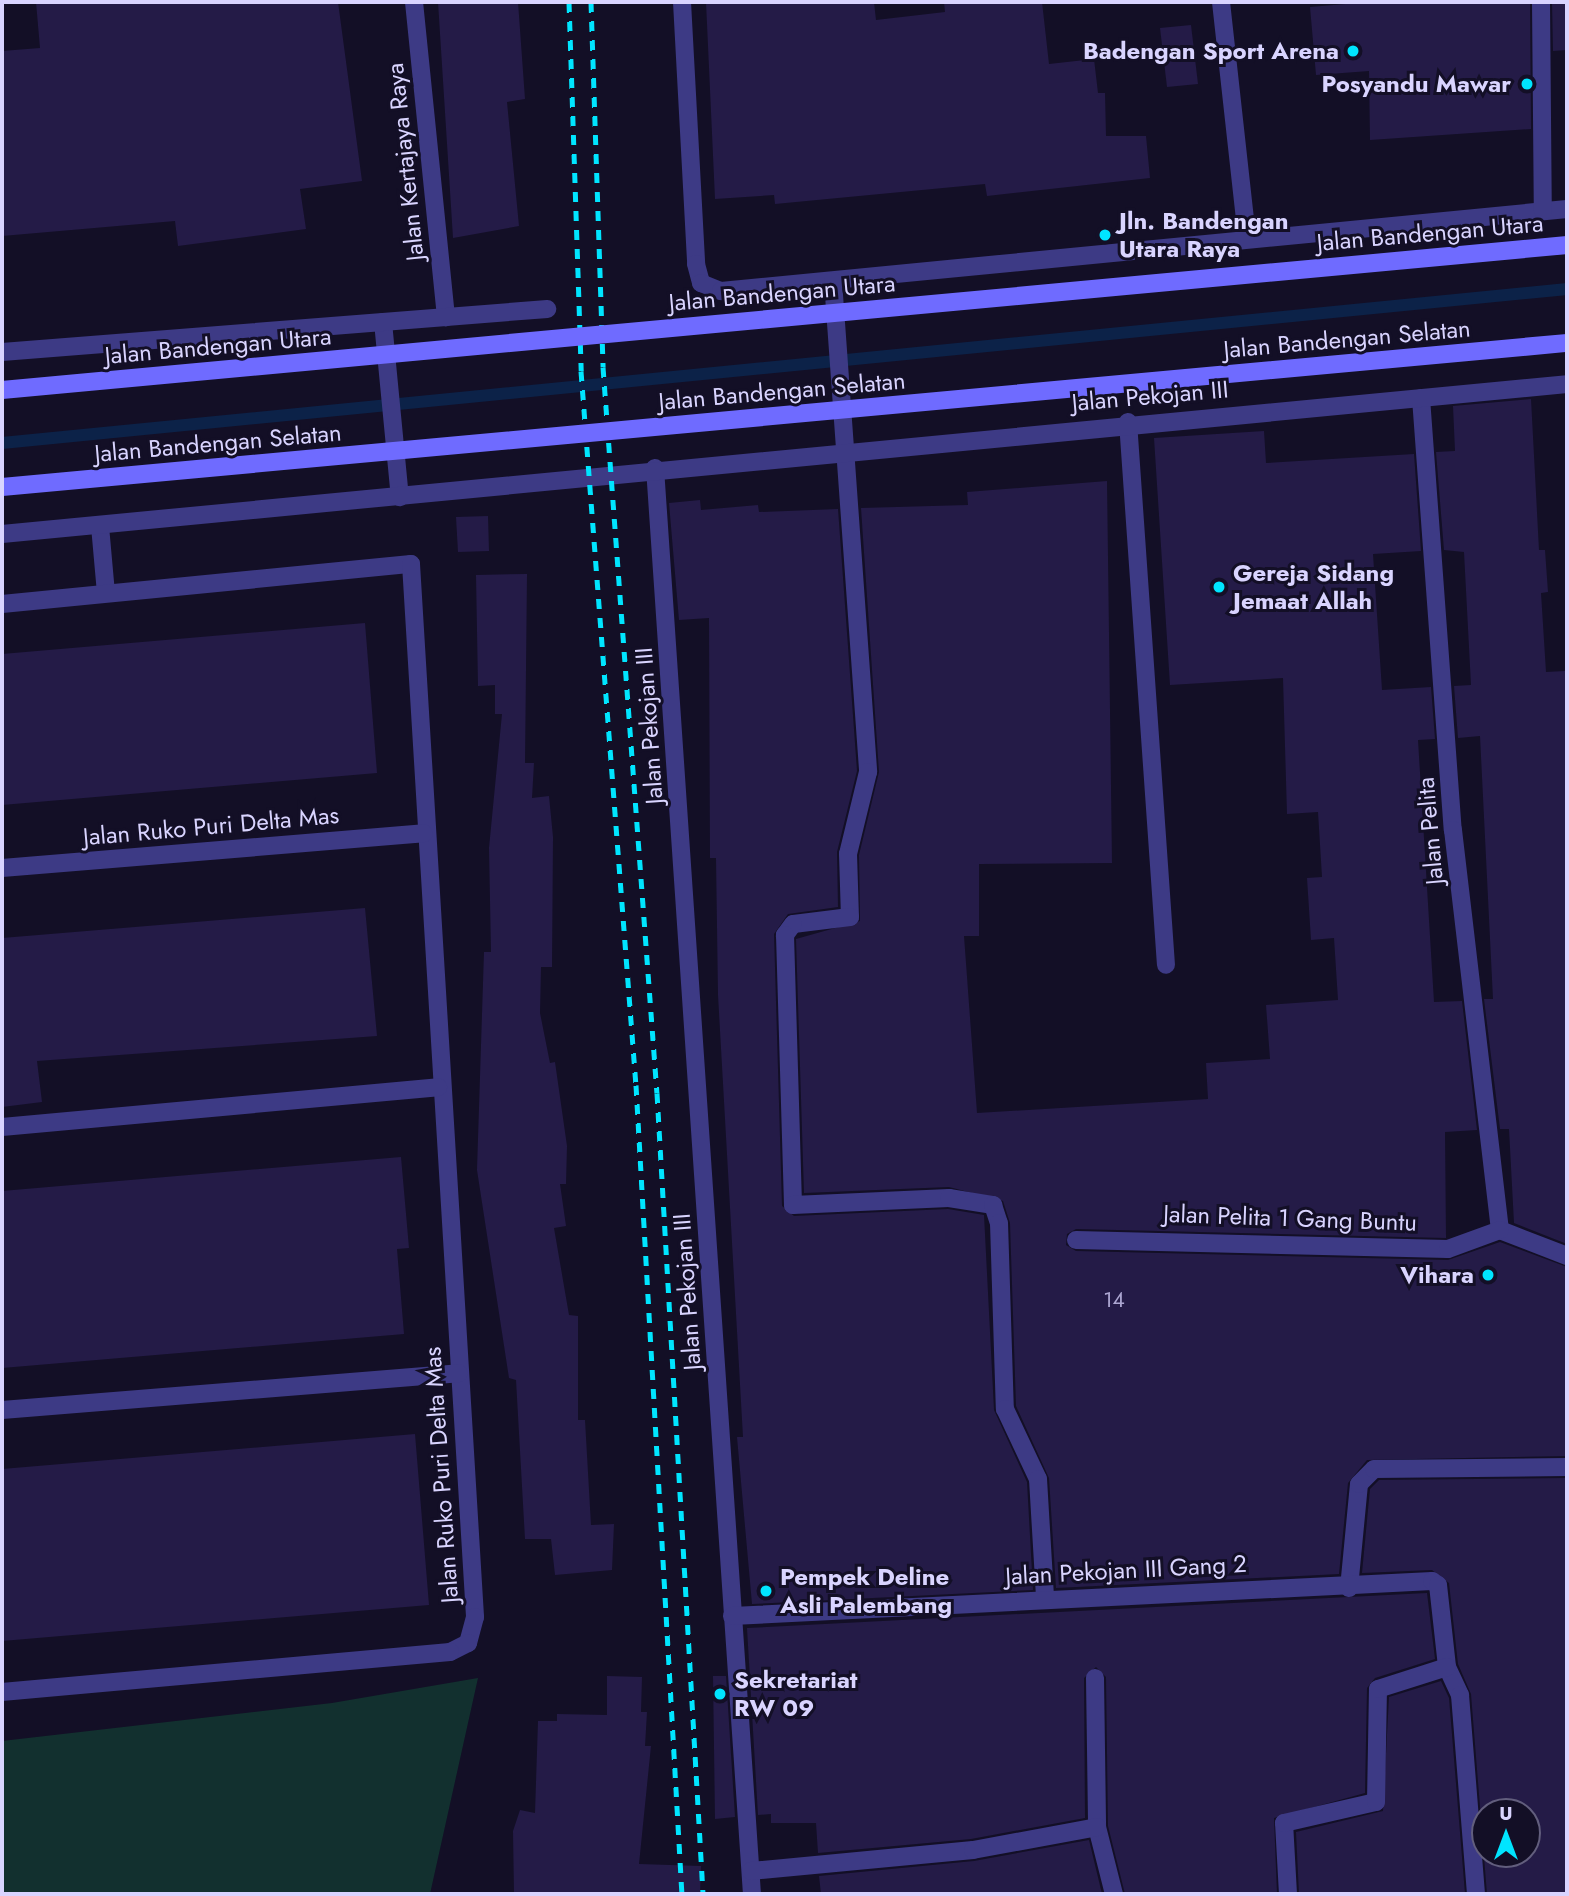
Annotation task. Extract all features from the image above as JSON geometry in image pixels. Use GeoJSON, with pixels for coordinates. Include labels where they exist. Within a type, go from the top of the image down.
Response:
{"type":"FeatureCollection","features":[{"type":"Feature","properties":{"kind":"main road","name":"Jalan Bandengan Utara"},"geometry":{"type":"LineString","coordinates":[[2,390],[1567,245]]}},
{"type":"Feature","properties":{"kind":"main road","name":"Jalan Bandengan Selatan"},"geometry":{"type":"LineString","coordinates":[[2,487],[1567,343]]}},
{"type":"Feature","properties":{"kind":"street","name":"Jalan Kertajaya Raya"},"geometry":{"type":"LineString","coordinates":[[414,2],[446,317]]}},
{"type":"Feature","properties":{"kind":"street"},"geometry":{"type":"LineString","coordinates":[[682,2],[696,264],[701,283],[721,291],[834,287],[1247,238],[1567,209]]}},
{"type":"Feature","properties":{"kind":"street"},"geometry":{"type":"LineString","coordinates":[[1222,2],[1247,238]]}},
{"type":"Feature","properties":{"kind":"street"},"geometry":{"type":"LineString","coordinates":[[1541,2],[1543,211]]}},
{"type":"Feature","properties":{"kind":"street"},"geometry":{"type":"LineString","coordinates":[[834,287],[848,451],[868,772],[848,855],[850,917],[793,924],[785,935],[793,1205],[948,1198],[993,1205],[999,1223],[1005,1409],[1038,1479],[1045,1596]]}},
{"type":"Feature","properties":{"kind":"street"},"geometry":{"type":"LineString","coordinates":[[399,492],[383,326],[446,317],[547,309]]}},
{"type":"Feature","properties":{"kind":"street","name":"Jalan Bandengan Utara"},"geometry":{"type":"LineString","coordinates":[[2,352],[383,326]]}},
{"type":"Feature","properties":{"kind":"street","name":"Jalan Pekojan III"},"geometry":{"type":"LineString","coordinates":[[752,1894],[656,468],[1128,422],[1567,384]]}},
{"type":"Feature","properties":{"kind":"street","name":"Jalan Pelita"},"geometry":{"type":"LineString","coordinates":[[1421,398],[1454,830],[1500,1230]]}},
{"type":"Feature","properties":{"kind":"street"},"geometry":{"type":"LineString","coordinates":[[1128,422],[1166,965]]}},
{"type":"Feature","properties":{"kind":"street"},"geometry":{"type":"LineString","coordinates":[[2,534],[656,468]]}},
{"type":"Feature","properties":{"kind":"street"},"geometry":{"type":"LineString","coordinates":[[2,604],[106,593],[100,526]]}},
{"type":"Feature","properties":{"kind":"street","name":"Jalan Ruko Puri Delta Mas"},"geometry":{"type":"LineString","coordinates":[[2,1692],[460,1649],[475,1617],[438,1087],[411,564],[106,593]]}},
{"type":"Feature","properties":{"kind":"street","name":"Jalan Ruko Puri Delta Mas"},"geometry":{"type":"LineString","coordinates":[[2,868],[425,833]]}},
{"type":"Feature","properties":{"kind":"street"},"geometry":{"type":"LineString","coordinates":[[2,1127],[438,1087]]}},
{"type":"Feature","properties":{"kind":"street"},"geometry":{"type":"LineString","coordinates":[[1500,1230],[1525,1243],[1567,1256]]}},
{"type":"Feature","properties":{"kind":"street","name":"Jalan Pelita 1 Gang Buntu"},"geometry":{"type":"LineString","coordinates":[[1076,1240],[1448,1249],[1500,1230]]}},
{"type":"Feature","properties":{"kind":"street"},"geometry":{"type":"LineString","coordinates":[[2,1410],[458,1373]]}},
{"type":"Feature","properties":{"kind":"street"},"geometry":{"type":"LineString","coordinates":[[1349,1588],[1359,1484],[1374,1469],[1567,1467]]}},
{"type":"Feature","properties":{"kind":"street","name":"Jalan Pekojan III Gang 2"},"geometry":{"type":"LineString","coordinates":[[732,1616],[1045,1596],[1349,1588],[1436,1582],[1447,1667]]}},
{"type":"Feature","properties":{"kind":"street"},"geometry":{"type":"LineString","coordinates":[[1288,1894],[1284,1823],[1376,1801],[1378,1689],[1447,1667],[1460,1695],[1476,1894]]}},
{"type":"Feature","properties":{"kind":"street"},"geometry":{"type":"LineString","coordinates":[[1095,1678],[1097,1827],[1114,1894]]}},
{"type":"Feature","properties":{"kind":"street"},"geometry":{"type":"LineString","coordinates":[[751,1871],[973,1850],[1097,1827]]}},
{"type":"Feature","properties":{"kind":"green space"},"geometry":{"type":"Polygon","coordinates":[[[478,1678],[430,1894],[2,1894],[2,1741],[332,1703],[478,1678]]]}},
{"type":"Feature","properties":{"kind":"building"},"geometry":{"type":"Polygon","coordinates":[[[36,2],[338,2],[362,181],[300,189],[306,229],[178,246],[175,221],[2,236],[2,51],[40,48],[36,2]]]}},
{"type":"Feature","properties":{"kind":"building"},"geometry":{"type":"Polygon","coordinates":[[[438,2],[518,2],[525,99],[507,102],[519,226],[453,238],[438,2]]]}},
{"type":"Feature","properties":{"kind":"building"},"geometry":{"type":"Polygon","coordinates":[[[706,2],[874,2],[876,20],[945,12],[944,2],[1042,2],[1049,64],[1094,59],[1098,93],[1105,93],[1106,136],[1146,136],[1150,178],[987,196],[985,184],[775,204],[774,195],[715,199],[706,2]]]}},
{"type":"Feature","properties":{"kind":"building"},"geometry":{"type":"Polygon","coordinates":[[[1369,2],[1530,2],[1531,129],[1370,140],[1369,71],[1316,75],[1310,7],[1369,2]]]}},
{"type":"Feature","properties":{"kind":"building"},"geometry":{"type":"Polygon","coordinates":[[[1552,2],[1567,2],[1567,50],[1553,51],[1552,2]]]}},
{"type":"Feature","properties":{"kind":"building"},"geometry":{"type":"Polygon","coordinates":[[[1191,25],[1198,84],[1167,87],[1160,28],[1191,25]]]}},
{"type":"Feature","properties":{"kind":"building"},"geometry":{"type":"Polygon","coordinates":[[[1531,399],[1539,550],[1545,550],[1548,592],[1541,593],[1546,672],[1565,671],[1567,702],[1567,1244],[1514,1223],[1509,1129],[1500,1129],[1484,999],[1493,999],[1480,736],[1458,738],[1454,686],[1471,685],[1464,552],[1444,550],[1436,452],[1455,451],[1453,406],[1531,399]]]}},
{"type":"Feature","properties":{"kind":"building"},"geometry":{"type":"Polygon","coordinates":[[[1264,431],[1266,463],[1414,454],[1421,551],[1373,554],[1382,690],[1431,687],[1435,739],[1418,740],[1434,1002],[1462,1001],[1477,1130],[1445,1132],[1446,1238],[1076,1229],[1067,1234],[1066,1245],[1076,1251],[1448,1260],[1500,1242],[1567,1267],[1567,1456],[1367,1460],[1348,1483],[1339,1574],[1056,1588],[1049,1478],[1016,1406],[1010,1223],[1003,1201],[949,1187],[804,1193],[796,939],[860,921],[859,855],[879,772],[861,508],[968,505],[967,492],[1107,481],[1112,863],[979,864],[979,936],[964,936],[977,1113],[1208,1099],[1206,1063],[1270,1059],[1266,1005],[1338,1000],[1334,938],[1311,940],[1307,878],[1322,877],[1318,812],[1287,814],[1283,678],[1170,685],[1154,438],[1264,431]]]}},
{"type":"Feature","properties":{"kind":"building"},"geometry":{"type":"Polygon","coordinates":[[[700,500],[701,510],[758,505],[759,512],[838,509],[857,771],[837,852],[838,907],[788,914],[774,934],[782,1206],[794,1216],[948,1209],[984,1215],[994,1410],[1027,1482],[1033,1590],[752,1604],[737,1437],[743,1437],[718,995],[716,858],[710,858],[709,618],[679,620],[669,503],[700,500]]]}},
{"type":"Feature","properties":{"kind":"building"},"geometry":{"type":"Polygon","coordinates":[[[488,516],[489,551],[458,552],[456,517],[488,516]]]}},
{"type":"Feature","properties":{"kind":"building"},"geometry":{"type":"Polygon","coordinates":[[[527,574],[525,763],[534,763],[532,798],[549,796],[553,837],[552,967],[541,967],[540,1013],[550,1063],[555,1062],[567,1146],[566,1184],[560,1184],[566,1226],[554,1228],[569,1315],[578,1316],[578,1420],[585,1420],[591,1525],[614,1524],[612,1570],[555,1575],[551,1539],[525,1539],[516,1380],[509,1378],[477,1170],[484,952],[491,952],[489,848],[502,714],[495,714],[495,685],[478,686],[476,575],[527,574]]]}},
{"type":"Feature","properties":{"kind":"building"},"geometry":{"type":"Polygon","coordinates":[[[365,623],[377,773],[2,805],[2,654],[365,623]]]}},
{"type":"Feature","properties":{"kind":"building"},"geometry":{"type":"Polygon","coordinates":[[[365,908],[377,1036],[37,1061],[42,1102],[2,1107],[2,938],[365,908]]]}},
{"type":"Feature","properties":{"kind":"building"},"geometry":{"type":"Polygon","coordinates":[[[401,1157],[409,1248],[397,1249],[404,1334],[2,1368],[2,1191],[401,1157]]]}},
{"type":"Feature","properties":{"kind":"building"},"geometry":{"type":"Polygon","coordinates":[[[415,1434],[429,1605],[2,1641],[2,1469],[415,1434]]]}},
{"type":"Feature","properties":{"kind":"building"},"geometry":{"type":"Polygon","coordinates":[[[1567,1478],[1567,1894],[1487,1894],[1485,1868],[1541,1868],[1541,1798],[1479,1798],[1471,1694],[1458,1664],[1449,1583],[1432,1570],[1362,1573],[1370,1489],[1379,1480],[1567,1478]]]}},
{"type":"Feature","properties":{"kind":"building"},"geometry":{"type":"Polygon","coordinates":[[[1427,1593],[1435,1659],[1375,1678],[1367,1688],[1365,1793],[1274,1818],[1277,1894],[1125,1894],[1108,1826],[1106,1677],[1096,1667],[1084,1678],[1085,1818],[971,1839],[818,1853],[816,1823],[771,1823],[771,1814],[758,1815],[747,1628],[1427,1593]]]}},
{"type":"Feature","properties":{"kind":"building"},"geometry":{"type":"Polygon","coordinates":[[[607,1676],[642,1677],[641,1712],[647,1712],[645,1746],[651,1746],[639,1864],[701,1866],[700,1894],[514,1894],[513,1831],[520,1810],[535,1813],[538,1721],[557,1721],[557,1714],[607,1715],[607,1676]]]}},
{"type":"Feature","properties":{"kind":"building"},"geometry":{"type":"Polygon","coordinates":[[[713,1676],[726,1676],[735,1817],[715,1819],[713,1676]]]}},
{"type":"Feature","properties":{"kind":"building"},"geometry":{"type":"Polygon","coordinates":[[[1441,1681],[1449,1698],[1465,1894],[1299,1894],[1296,1832],[1383,1811],[1389,1697],[1441,1681]]]}},
{"type":"Feature","properties":{"kind":"building"},"geometry":{"type":"Polygon","coordinates":[[[1089,1840],[1102,1894],[821,1894],[819,1876],[974,1861],[1089,1840]]]}},
{"type":"Feature","properties":{"kind":"waterway"},"geometry":{"type":"LineString","coordinates":[[2,443],[1567,289]]}},
{"type":"Feature","properties":{"kind":"railway"},"geometry":{"type":"LineString","coordinates":[[569,2],[581,371],[636,1085],[682,1894]]}},
{"type":"Feature","properties":{"kind":"railway"},"geometry":{"type":"LineString","coordinates":[[591,2],[603,367],[657,1093],[703,1894]]}},
{"type":"Feature","properties":{"kind":"place","name":"Badengan Sport Arena"},"geometry":{"type":"Point","coordinates":[1353,51]}},
{"type":"Feature","properties":{"kind":"place","name":"Posyandu Mawar"},"geometry":{"type":"Point","coordinates":[1527,84]}},
{"type":"Feature","properties":{"kind":"place","name":"Jln. Bandengan Utara Raya"},"geometry":{"type":"Point","coordinates":[1105,235]}},
{"type":"Feature","properties":{"kind":"place","name":"Gereja Sidang Jemaat Allah"},"geometry":{"type":"Point","coordinates":[1219,587]}},
{"type":"Feature","properties":{"kind":"place","name":"Vihara"},"geometry":{"type":"Point","coordinates":[1488,1275]}},
{"type":"Feature","properties":{"kind":"place","name":"Pempek Deline Asli Palembang"},"geometry":{"type":"Point","coordinates":[766,1591]}},
{"type":"Feature","properties":{"kind":"place","name":"Sekretariat RW 09"},"geometry":{"type":"Point","coordinates":[720,1694]}}]}
